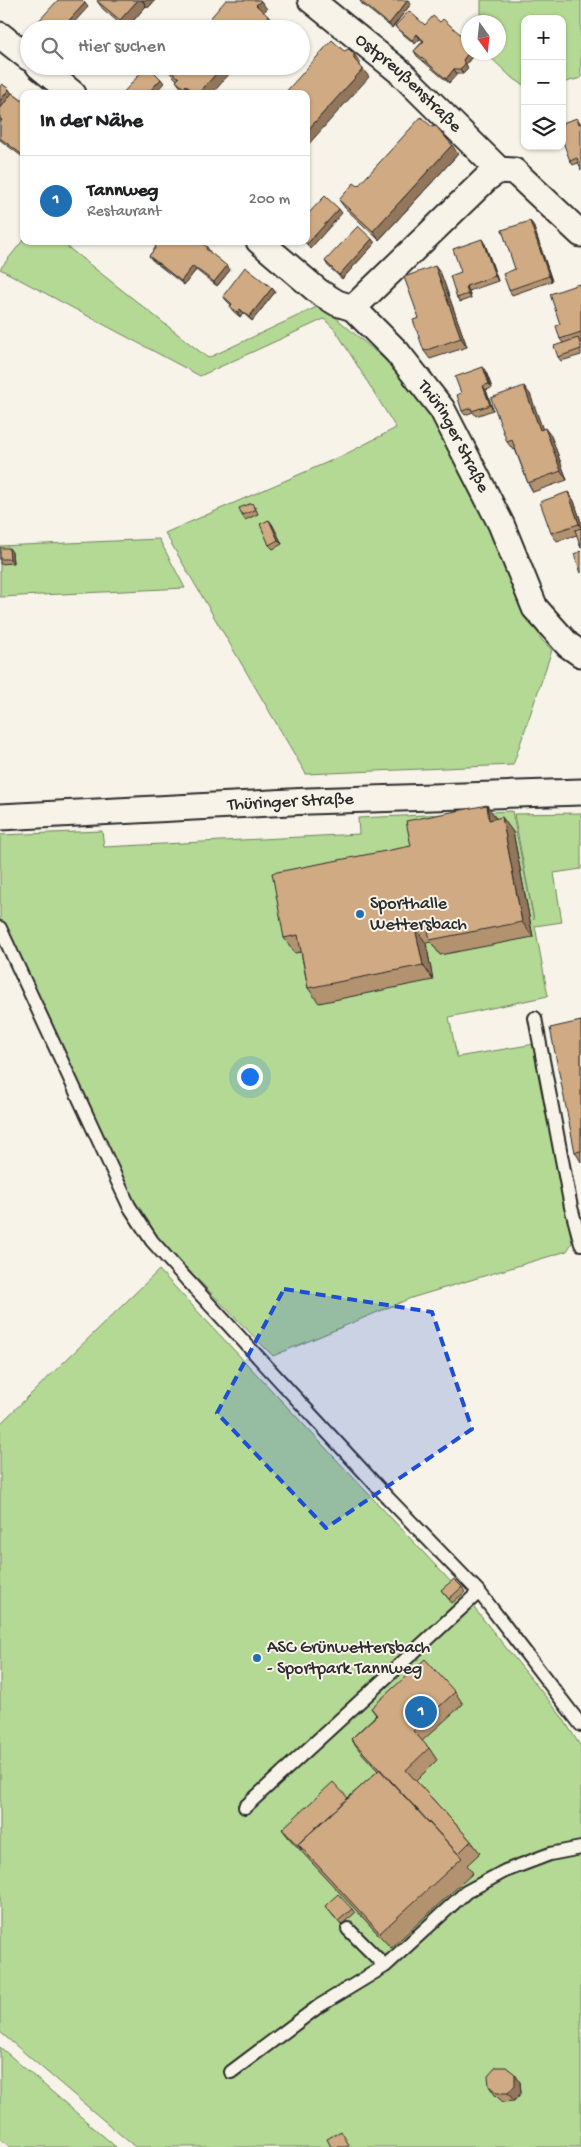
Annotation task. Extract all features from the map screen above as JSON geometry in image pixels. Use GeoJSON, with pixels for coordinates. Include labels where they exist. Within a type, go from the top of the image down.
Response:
{"type":"FeatureCollection","features":[{"type":"Feature","properties":{"kind":"street","name":"Ostpreußenstraße"},"geometry":{"type":"LineString","coordinates":[[311,0],[399,71],[499,170],[514,171],[581,234]]}},
{"type":"Feature","properties":{"kind":"street"},"geometry":{"type":"LineString","coordinates":[[0,35],[20,51]]}},
{"type":"Feature","properties":{"kind":"street"},"geometry":{"type":"LineString","coordinates":[[50,75],[68,90]]}},
{"type":"Feature","properties":{"kind":"street"},"geometry":{"type":"LineString","coordinates":[[264,245],[319,292],[337,303],[353,308],[487,178],[499,170]]}},
{"type":"Feature","properties":{"kind":"street","name":"Thüringer Straße"},"geometry":{"type":"LineString","coordinates":[[353,308],[397,352],[442,409],[501,524],[536,608],[568,645],[581,654]]}},
{"type":"Feature","properties":{"kind":"street","name":"Thüringer Straße"},"geometry":{"type":"LineString","coordinates":[[0,818],[309,801],[581,792]]}},
{"type":"Feature","properties":{"kind":"lane"},"geometry":{"type":"LineString","coordinates":[[0,928],[129,1206],[152,1241],[320,1425],[479,1592],[581,1725]]}},
{"type":"Feature","properties":{"kind":"lane"},"geometry":{"type":"LineString","coordinates":[[535,1018],[571,1206],[581,1244]]}},
{"type":"Feature","properties":{"kind":"lane"},"geometry":{"type":"LineString","coordinates":[[245,1807],[479,1592]]}},
{"type":"Feature","properties":{"kind":"lane"},"geometry":{"type":"LineString","coordinates":[[231,2072],[319,2006],[385,1966],[466,1892],[505,1871],[550,1854],[581,1848]]}},
{"type":"Feature","properties":{"kind":"lane"},"geometry":{"type":"LineString","coordinates":[[348,1929],[385,1966]]}},
{"type":"Feature","properties":{"kind":"highlighted area"},"geometry":{"type":"Polygon","coordinates":[[[284,1289],[432,1312],[472,1429],[326,1528],[217,1413],[284,1289]]]}},
{"type":"Feature","properties":{"kind":"green space"},"geometry":{"type":"Polygon","coordinates":[[[481,0],[581,0],[581,78],[566,82],[566,15],[521,15],[521,83],[511,77],[493,60],[506,60],[506,15],[481,15],[481,0]]]}},
{"type":"Feature","properties":{"kind":"green space"},"geometry":{"type":"Polygon","coordinates":[[[20,244],[65,245],[208,358],[321,305],[390,364],[426,409],[453,451],[541,639],[552,650],[513,765],[306,774],[165,533],[344,455],[396,428],[336,331],[324,319],[200,376],[0,269],[20,244]]]}},
{"type":"Feature","properties":{"kind":"green space"},"geometry":{"type":"Polygon","coordinates":[[[159,539],[185,588],[0,597],[0,546],[159,539]]]}},
{"type":"Feature","properties":{"kind":"green space"},"geometry":{"type":"Polygon","coordinates":[[[512,811],[534,920],[514,814],[581,813],[581,869],[554,873],[562,922],[535,926],[548,996],[449,1017],[457,1057],[535,1044],[572,1243],[567,1251],[411,1298],[273,1356],[153,1234],[131,1203],[0,922],[0,835],[102,831],[104,847],[359,834],[358,818],[512,811]]]}},
{"type":"Feature","properties":{"kind":"green space","name":"ASC Grünwettersbach - Sportpark Tannweg"},"geometry":{"type":"Polygon","coordinates":[[[159,1270],[466,1598],[562,1717],[581,1747],[581,2147],[135,2147],[0,2032],[0,1424],[159,1270]]]}},
{"type":"Feature","properties":{"kind":"green space"},"geometry":{"type":"Polygon","coordinates":[[[0,2047],[116,2147],[10,2147],[0,2139],[0,2047]]]}},
{"type":"Feature","properties":{"kind":"building"},"geometry":{"type":"Polygon","coordinates":[[[58,0],[82,0],[85,3],[69,20],[40,20],[58,0]]]}},
{"type":"Feature","properties":{"kind":"building"},"geometry":{"type":"Polygon","coordinates":[[[98,0],[138,0],[120,20],[98,0]]]}},
{"type":"Feature","properties":{"kind":"building"},"geometry":{"type":"Polygon","coordinates":[[[226,0],[260,0],[256,5],[268,16],[265,20],[209,20],[226,0]]]}},
{"type":"Feature","properties":{"kind":"building"},"geometry":{"type":"Polygon","coordinates":[[[360,0],[408,0],[389,24],[360,0]]]}},
{"type":"Feature","properties":{"kind":"building"},"geometry":{"type":"Polygon","coordinates":[[[409,11],[425,25],[433,16],[440,22],[443,19],[461,35],[461,60],[465,64],[460,69],[454,69],[446,79],[414,51],[424,41],[417,34],[412,40],[395,26],[409,11]]]}},
{"type":"Feature","properties":{"kind":"building"},"geometry":{"type":"Polygon","coordinates":[[[332,40],[344,51],[349,49],[354,54],[354,59],[363,69],[310,128],[310,90],[288,90],[301,75],[310,75],[310,65],[332,40]]]}},
{"type":"Feature","properties":{"kind":"building"},"geometry":{"type":"Polygon","coordinates":[[[139,75],[157,75],[161,79],[151,90],[126,90],[139,75]]]}},
{"type":"Feature","properties":{"kind":"building"},"geometry":{"type":"Polygon","coordinates":[[[175,75],[215,75],[202,90],[192,90],[186,85],[184,88],[176,81],[179,78],[175,75]]]}},
{"type":"Feature","properties":{"kind":"building"},"geometry":{"type":"Polygon","coordinates":[[[2,84],[9,89],[0,101],[0,86],[2,84]]]}},
{"type":"Feature","properties":{"kind":"building"},"geometry":{"type":"Polygon","coordinates":[[[12,93],[20,99],[20,153],[0,138],[0,123],[2,120],[0,119],[0,109],[12,93]]]}},
{"type":"Feature","properties":{"kind":"building"},"geometry":{"type":"Polygon","coordinates":[[[421,117],[432,127],[436,126],[452,145],[373,231],[339,200],[354,183],[358,186],[421,117]]]}},
{"type":"Feature","properties":{"kind":"building"},"geometry":{"type":"Polygon","coordinates":[[[577,118],[579,124],[581,123],[581,170],[577,158],[570,161],[566,150],[566,122],[577,118]]]}},
{"type":"Feature","properties":{"kind":"building"},"geometry":{"type":"Polygon","coordinates":[[[325,196],[339,209],[310,241],[310,212],[325,196]]]}},
{"type":"Feature","properties":{"kind":"building"},"geometry":{"type":"Polygon","coordinates":[[[530,221],[549,276],[509,290],[503,274],[515,269],[502,230],[530,221]]]}},
{"type":"Feature","properties":{"kind":"building"},"geometry":{"type":"Polygon","coordinates":[[[358,226],[372,239],[339,275],[325,261],[358,226]]]}},
{"type":"Feature","properties":{"kind":"building"},"geometry":{"type":"Polygon","coordinates":[[[482,239],[495,276],[466,286],[468,294],[457,298],[450,276],[461,272],[453,249],[482,239]]]}},
{"type":"Feature","properties":{"kind":"building"},"geometry":{"type":"Polygon","coordinates":[[[155,245],[204,245],[207,247],[206,249],[227,266],[214,282],[193,266],[181,281],[149,256],[156,247],[155,245]]]}},
{"type":"Feature","properties":{"kind":"building"},"geometry":{"type":"Polygon","coordinates":[[[435,266],[461,338],[424,351],[413,320],[419,318],[404,277],[435,266]]]}},
{"type":"Feature","properties":{"kind":"building"},"geometry":{"type":"Polygon","coordinates":[[[245,267],[272,288],[249,317],[240,309],[237,312],[230,307],[232,304],[223,296],[245,267]]]}},
{"type":"Feature","properties":{"kind":"building"},"geometry":{"type":"Polygon","coordinates":[[[579,284],[581,290],[581,332],[560,339],[556,326],[560,324],[550,294],[579,284]]]}},
{"type":"Feature","properties":{"kind":"building"},"geometry":{"type":"Polygon","coordinates":[[[578,338],[581,349],[558,357],[554,346],[578,338]]]}},
{"type":"Feature","properties":{"kind":"building"},"geometry":{"type":"Polygon","coordinates":[[[483,367],[489,384],[483,386],[490,405],[472,411],[471,408],[462,411],[457,395],[461,393],[455,377],[483,367]]]}},
{"type":"Feature","properties":{"kind":"building"},"geometry":{"type":"Polygon","coordinates":[[[524,386],[540,430],[545,428],[561,471],[528,483],[512,440],[507,442],[491,398],[524,386]]]}},
{"type":"Feature","properties":{"kind":"building"},"geometry":{"type":"Polygon","coordinates":[[[568,492],[579,524],[551,533],[540,502],[568,492]]]}},
{"type":"Feature","properties":{"kind":"building"},"geometry":{"type":"Polygon","coordinates":[[[252,503],[255,510],[242,515],[239,508],[252,503]]]}},
{"type":"Feature","properties":{"kind":"building"},"geometry":{"type":"Polygon","coordinates":[[[269,520],[278,540],[269,545],[260,524],[269,520]]]}},
{"type":"Feature","properties":{"kind":"building"},"geometry":{"type":"Polygon","coordinates":[[[581,528],[581,547],[575,530],[581,528]]]}},
{"type":"Feature","properties":{"kind":"building"},"geometry":{"type":"Polygon","coordinates":[[[0,548],[9,548],[10,559],[0,559],[0,548]]]}},
{"type":"Feature","properties":{"kind":"building"},"geometry":{"type":"Polygon","coordinates":[[[581,551],[581,573],[574,554],[581,551]]]}},
{"type":"Feature","properties":{"kind":"building"},"geometry":{"type":"Polygon","coordinates":[[[487,805],[489,820],[502,817],[522,922],[430,940],[427,925],[415,928],[423,965],[308,988],[298,935],[284,938],[272,873],[411,846],[406,821],[487,805]]]}},
{"type":"Feature","properties":{"kind":"building"},"geometry":{"type":"Polygon","coordinates":[[[581,1021],[581,1151],[575,1152],[550,1028],[581,1021]]]}},
{"type":"Feature","properties":{"kind":"building"},"geometry":{"type":"Polygon","coordinates":[[[454,1579],[462,1587],[449,1599],[441,1590],[454,1579]]]}},
{"type":"Feature","properties":{"kind":"building"},"geometry":{"type":"Polygon","coordinates":[[[425,1659],[455,1692],[413,1731],[429,1748],[406,1770],[471,1841],[458,1854],[351,1739],[377,1715],[371,1708],[425,1659]]]}},
{"type":"Feature","properties":{"kind":"building"},"geometry":{"type":"Polygon","coordinates":[[[380,1769],[462,1858],[380,1933],[298,1844],[380,1769]]]}},
{"type":"Feature","properties":{"kind":"building"},"geometry":{"type":"Polygon","coordinates":[[[333,1782],[348,1798],[298,1844],[303,1851],[282,1829],[333,1782]]]}},
{"type":"Feature","properties":{"kind":"building"},"geometry":{"type":"Polygon","coordinates":[[[338,1894],[352,1909],[338,1921],[325,1906],[338,1894]]]}},
{"type":"Feature","properties":{"kind":"building"},"geometry":{"type":"Polygon","coordinates":[[[496,2067],[506,2067],[515,2074],[515,2085],[508,2093],[497,2093],[489,2086],[488,2076],[496,2067]]]}},
{"type":"Feature","properties":{"kind":"building"},"geometry":{"type":"Polygon","coordinates":[[[341,2131],[349,2145],[346,2147],[331,2147],[327,2139],[341,2131]]]}},
{"type":"Feature","properties":{"kind":"place","name":"Sporthalle Wettersbach"},"geometry":{"type":"Point","coordinates":[360,914]}},
{"type":"Feature","properties":{"kind":"place","name":"ASC Grünwettersbach - Sportpark Tannweg"},"geometry":{"type":"Point","coordinates":[257,1658]}},
{"type":"Feature","properties":{"kind":"place","name":"Tannweg"},"geometry":{"type":"Point","coordinates":[421,1712]}}]}
